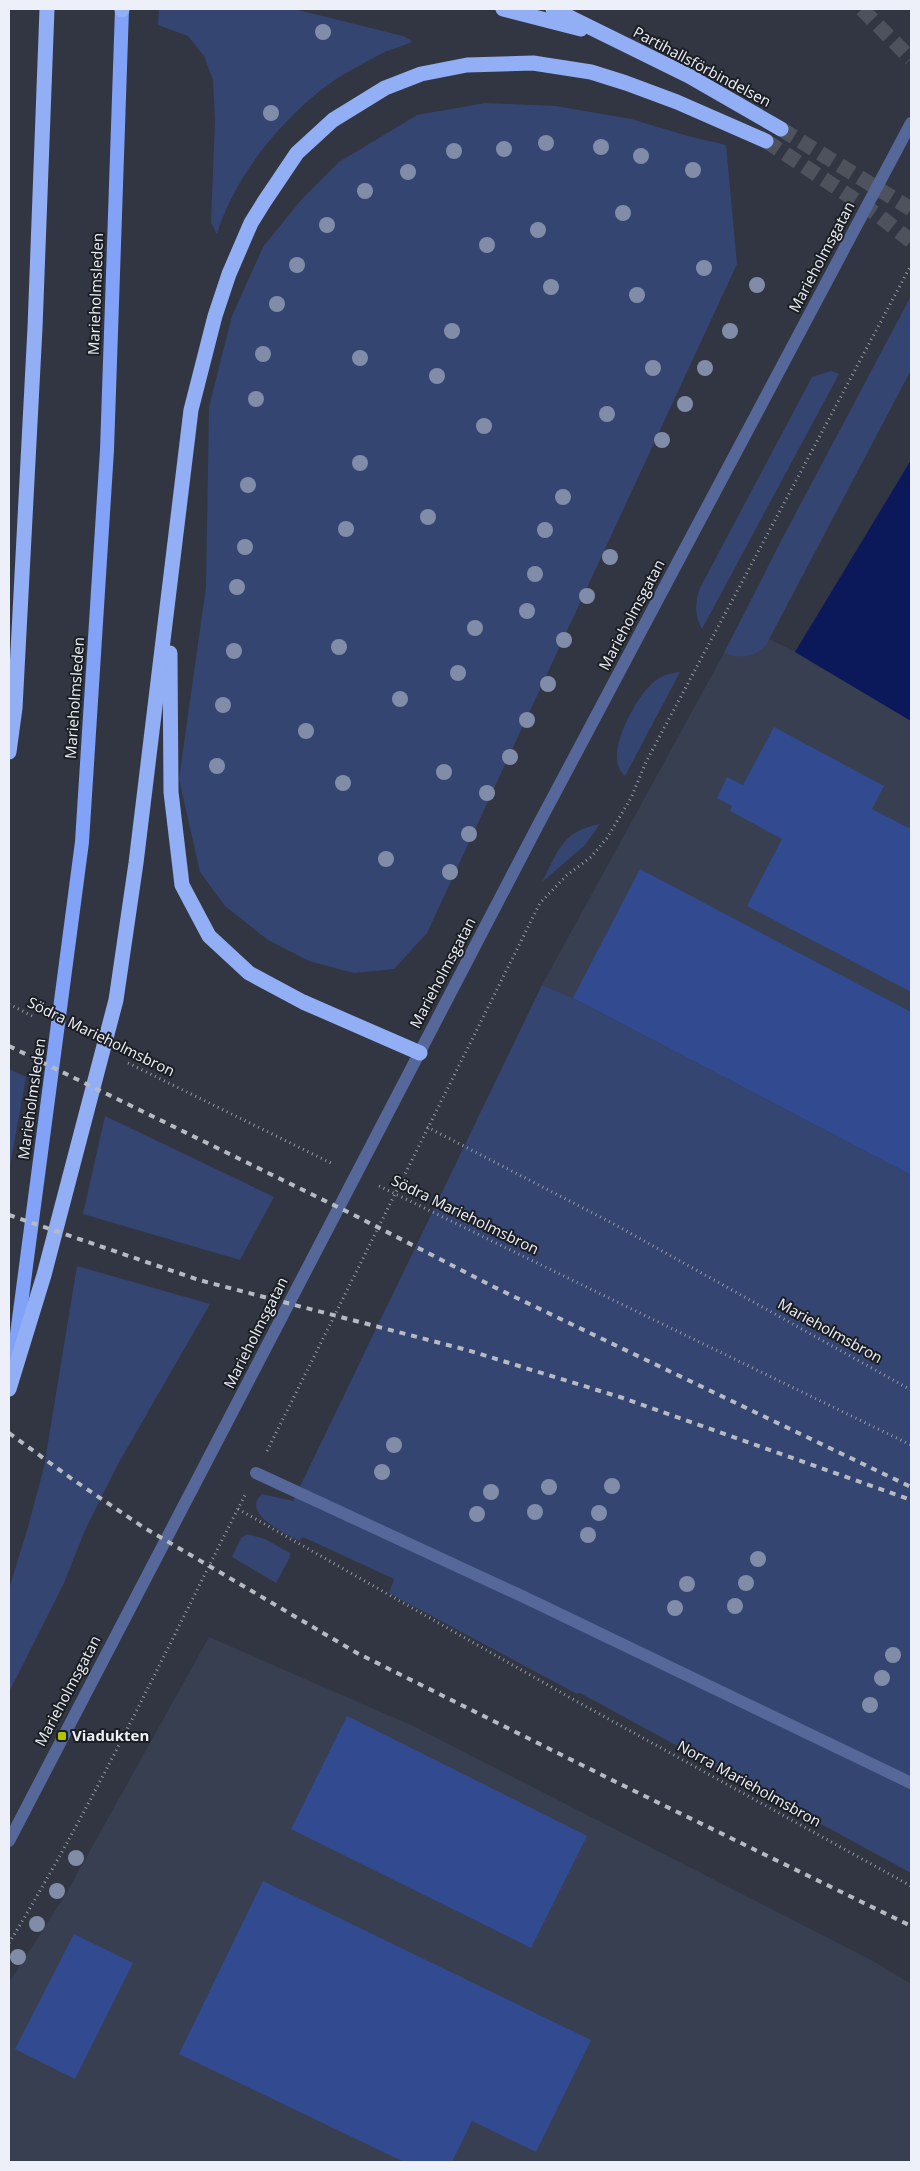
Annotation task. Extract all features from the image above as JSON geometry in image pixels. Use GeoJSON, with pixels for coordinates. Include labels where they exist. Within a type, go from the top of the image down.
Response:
{"type":"FeatureCollection","features":[{"type":"Feature","properties":{"kind":"highway"},"geometry":{"type":"LineString","coordinates":[[9,752],[15,708],[35,328],[46,9]]}},
{"type":"Feature","properties":{"kind":"highway","name":"Marieholmsleden"},"geometry":{"type":"LineString","coordinates":[[9,1385],[15,1352],[82,842],[106,450],[122,9]]}},
{"type":"Feature","properties":{"kind":"highway"},"geometry":{"type":"LineString","coordinates":[[503,9],[602,34]]}},
{"type":"Feature","properties":{"kind":"highway","name":"Partihallsförbindelsen"},"geometry":{"type":"LineString","coordinates":[[553,9],[689,76],[781,129]]}},
{"type":"Feature","properties":{"kind":"highway"},"geometry":{"type":"LineString","coordinates":[[9,1389],[44,1275],[116,1000],[136,863],[191,410],[215,316],[229,274],[251,223],[297,153],[333,120],[385,88],[421,74],[467,65],[533,63],[590,72],[626,83],[766,141]]}},
{"type":"Feature","properties":{"kind":"highway"},"geometry":{"type":"LineString","coordinates":[[169,591],[171,792],[182,885],[208,936],[249,972],[303,1002],[420,1053]]}},
{"type":"Feature","properties":{"kind":"street","name":"Marieholmsgatan"},"geometry":{"type":"LineString","coordinates":[[9,1841],[420,1053],[911,123]]}},
{"type":"Feature","properties":{"kind":"street"},"geometry":{"type":"LineString","coordinates":[[256,1473],[524,1597],[911,1783]]}},
{"type":"Feature","properties":{"kind":"path"},"geometry":{"type":"LineString","coordinates":[[9,1943],[40,1893],[146,1691],[540,903],[567,874],[591,857],[607,838],[631,798],[646,762],[911,265]]}},
{"type":"Feature","properties":{"kind":"path","name":"Södra Marieholmsbron"},"geometry":{"type":"LineString","coordinates":[[9,1004],[38,1019]]}},
{"type":"Feature","properties":{"kind":"path","name":"Södra Marieholmsbron"},"geometry":{"type":"LineString","coordinates":[[126,1062],[338,1166]]}},
{"type":"Feature","properties":{"kind":"path","name":"Marieholmsbron"},"geometry":{"type":"LineString","coordinates":[[427,1127],[612,1223],[911,1390]]}},
{"type":"Feature","properties":{"kind":"path","name":"Södra Marieholmsbron"},"geometry":{"type":"LineString","coordinates":[[373,1183],[911,1445]]}},
{"type":"Feature","properties":{"kind":"path","name":"Norra Marieholmsbron"},"geometry":{"type":"LineString","coordinates":[[238,1509],[576,1702],[911,1886]]}},
{"type":"Feature","properties":{"kind":"shaded area"},"geometry":{"type":"Polygon","coordinates":[[[159,9],[294,9],[403,36],[412,41],[387,51],[346,73],[306,103],[286,122],[251,165],[225,211],[217,234],[211,223],[215,120],[213,80],[204,56],[188,36],[158,25],[159,9]]]}},
{"type":"Feature","properties":{"kind":"shaded area"},"geometry":{"type":"Polygon","coordinates":[[[485,103],[556,106],[631,119],[726,145],[737,264],[427,933],[394,969],[354,973],[309,961],[268,940],[225,906],[200,872],[179,779],[206,587],[209,407],[232,316],[263,247],[301,200],[339,162],[417,115],[485,103]]]}},
{"type":"Feature","properties":{"kind":"shaded area"},"geometry":{"type":"Polygon","coordinates":[[[911,296],[911,370],[766,645],[752,655],[741,657],[724,653],[781,541],[911,296]]]}},
{"type":"Feature","properties":{"kind":"shaded area"},"geometry":{"type":"Polygon","coordinates":[[[831,371],[839,374],[702,629],[696,609],[700,588],[812,377],[831,371]]]}},
{"type":"Feature","properties":{"kind":"shaded area"},"geometry":{"type":"Polygon","coordinates":[[[911,460],[911,721],[795,652],[911,460]]]}},
{"type":"Feature","properties":{"kind":"shaded area"},"geometry":{"type":"Polygon","coordinates":[[[740,624],[795,652],[911,721],[911,1175],[573,998],[542,985],[740,624]]]}},
{"type":"Feature","properties":{"kind":"shaded area"},"geometry":{"type":"Polygon","coordinates":[[[680,672],[625,776],[618,764],[617,750],[629,717],[648,687],[664,676],[680,672]]]}},
{"type":"Feature","properties":{"kind":"shaded area"},"geometry":{"type":"Polygon","coordinates":[[[600,824],[585,845],[542,882],[558,852],[569,837],[587,827],[600,824]]]}},
{"type":"Feature","properties":{"kind":"shaded area"},"geometry":{"type":"Polygon","coordinates":[[[542,985],[573,998],[911,1175],[911,1873],[580,1693],[577,1694],[389,1593],[394,1579],[303,1537],[299,1541],[267,1522],[260,1515],[257,1508],[257,1501],[262,1494],[293,1501],[542,985]]]}},
{"type":"Feature","properties":{"kind":"shaded area"},"geometry":{"type":"Polygon","coordinates":[[[9,1069],[26,1077],[9,1171],[9,1069]]]}},
{"type":"Feature","properties":{"kind":"shaded area"},"geometry":{"type":"Polygon","coordinates":[[[105,1116],[274,1197],[240,1260],[83,1214],[105,1116]]]}},
{"type":"Feature","properties":{"kind":"shaded area"},"geometry":{"type":"Polygon","coordinates":[[[77,1266],[210,1304],[118,1464],[85,1530],[64,1583],[9,1692],[9,1589],[44,1467],[77,1266]]]}},
{"type":"Feature","properties":{"kind":"shaded area"},"geometry":{"type":"Polygon","coordinates":[[[247,1534],[265,1539],[290,1553],[290,1557],[276,1583],[232,1557],[241,1538],[247,1534]]]}},
{"type":"Feature","properties":{"kind":"shaded area"},"geometry":{"type":"Polygon","coordinates":[[[209,1637],[413,1726],[873,1961],[911,1984],[911,2162],[9,2162],[9,1983],[67,1892],[209,1637]]]}},
{"type":"Feature","properties":{"kind":"building"},"geometry":{"type":"Polygon","coordinates":[[[774,727],[884,786],[872,809],[911,829],[911,992],[747,906],[782,839],[730,811],[732,806],[717,798],[727,777],[743,785],[774,727]]]}},
{"type":"Feature","properties":{"kind":"building"},"geometry":{"type":"Polygon","coordinates":[[[640,869],[911,1012],[911,1175],[573,998],[640,869]]]}},
{"type":"Feature","properties":{"kind":"building"},"geometry":{"type":"Polygon","coordinates":[[[347,1716],[587,1836],[531,1948],[291,1829],[347,1716]]]}},
{"type":"Feature","properties":{"kind":"building"},"geometry":{"type":"Polygon","coordinates":[[[263,1881],[591,2040],[536,2152],[472,2121],[452,2162],[404,2162],[179,2054],[263,1881]]]}},
{"type":"Feature","properties":{"kind":"building"},"geometry":{"type":"Polygon","coordinates":[[[74,1934],[133,1963],[75,2079],[15,2049],[74,1934]]]}},
{"type":"Feature","properties":{"kind":"tunnel"},"geometry":{"type":"LineString","coordinates":[[862,9],[911,59]]}},
{"type":"Feature","properties":{"kind":"tunnel"},"geometry":{"type":"LineString","coordinates":[[781,129],[911,209]]}},
{"type":"Feature","properties":{"kind":"tunnel"},"geometry":{"type":"LineString","coordinates":[[766,141],[878,215],[911,241]]}},
{"type":"Feature","properties":{"kind":"railway"},"geometry":{"type":"LineString","coordinates":[[9,1046],[354,1215],[494,1287],[911,1487]]}},
{"type":"Feature","properties":{"kind":"railway"},"geometry":{"type":"LineString","coordinates":[[9,1215],[199,1280],[467,1350],[623,1398],[911,1500]]}},
{"type":"Feature","properties":{"kind":"railway"},"geometry":{"type":"LineString","coordinates":[[9,1433],[143,1527],[357,1653],[911,1926]]}},
{"type":"Feature","properties":{"kind":"place","name":"Viadukten"},"geometry":{"type":"Point","coordinates":[62,1736]}}]}
